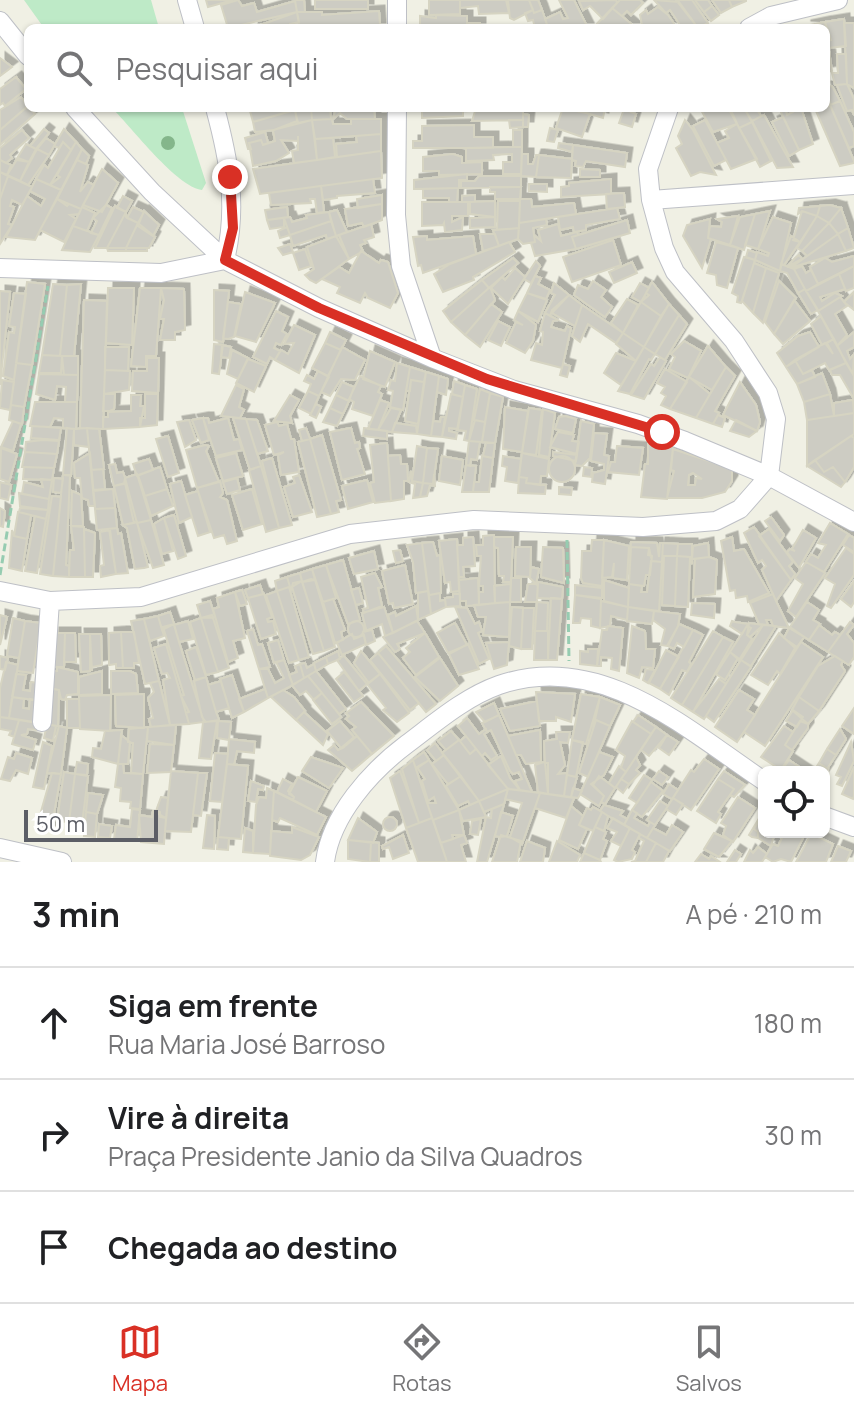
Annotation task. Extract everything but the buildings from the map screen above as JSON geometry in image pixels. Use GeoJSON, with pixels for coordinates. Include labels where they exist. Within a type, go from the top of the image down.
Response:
{"type":"FeatureCollection","features":[{"type":"Feature","properties":{"kind":"street"},"geometry":{"type":"LineString","coordinates":[[187,0],[194,24]]}},
{"type":"Feature","properties":{"kind":"street"},"geometry":{"type":"LineString","coordinates":[[397,0],[397,24]]}},
{"type":"Feature","properties":{"kind":"street"},"geometry":{"type":"LineString","coordinates":[[756,24],[771,16],[838,0]]}},
{"type":"Feature","properties":{"kind":"street"},"geometry":{"type":"LineString","coordinates":[[0,21],[24,51]]}},
{"type":"Feature","properties":{"kind":"street"},"geometry":{"type":"LineString","coordinates":[[79,112],[152,192],[225,260],[319,308],[432,358],[514,390],[638,424],[769,476],[854,522]]}},
{"type":"Feature","properties":{"kind":"street"},"geometry":{"type":"LineString","coordinates":[[216,112],[228,155],[233,200],[233,228],[225,260]]}},
{"type":"Feature","properties":{"kind":"street"},"geometry":{"type":"LineString","coordinates":[[397,112],[396,215],[401,266],[432,358]]}},
{"type":"Feature","properties":{"kind":"street"},"geometry":{"type":"LineString","coordinates":[[0,591],[50,601],[141,597],[350,534],[474,520],[643,527],[716,521],[740,509],[769,476],[776,429],[768,393],[734,341],[675,272],[651,200],[648,169],[668,112]]}},
{"type":"Feature","properties":{"kind":"street"},"geometry":{"type":"LineString","coordinates":[[651,200],[854,185]]}},
{"type":"Feature","properties":{"kind":"street"},"geometry":{"type":"LineString","coordinates":[[0,268],[161,273],[225,260]]}},
{"type":"Feature","properties":{"kind":"street"},"geometry":{"type":"LineString","coordinates":[[42,722],[50,601]]}},
{"type":"Feature","properties":{"kind":"street"},"geometry":{"type":"LineString","coordinates":[[325,862],[340,819],[382,763],[455,708],[498,686],[524,679],[569,677],[598,682],[643,700],[758,777]]}},
{"type":"Feature","properties":{"kind":"street"},"geometry":{"type":"LineString","coordinates":[[830,818],[854,827]]}},
{"type":"Feature","properties":{"kind":"street"},"geometry":{"type":"LineString","coordinates":[[0,848],[62,862]]}},
{"type":"Feature","properties":{"kind":"path"},"geometry":{"type":"LineString","coordinates":[[0,577],[50,271]]}},
{"type":"Feature","properties":{"kind":"path"},"geometry":{"type":"LineString","coordinates":[[567,524],[569,677]]}},
{"type":"Feature","properties":{"kind":"green space"},"geometry":{"type":"Polygon","coordinates":[[[24,0],[151,0],[158,24],[41,24],[24,0]]]}},
{"type":"Feature","properties":{"kind":"green space"},"geometry":{"type":"Polygon","coordinates":[[[116,112],[183,112],[206,183],[202,190],[180,179],[116,112]]]}},
{"type":"Feature","properties":{"kind":"route"},"geometry":{"type":"LineString","coordinates":[[230,177],[233,228],[225,260],[392,341],[514,390],[662,432]]}}]}
